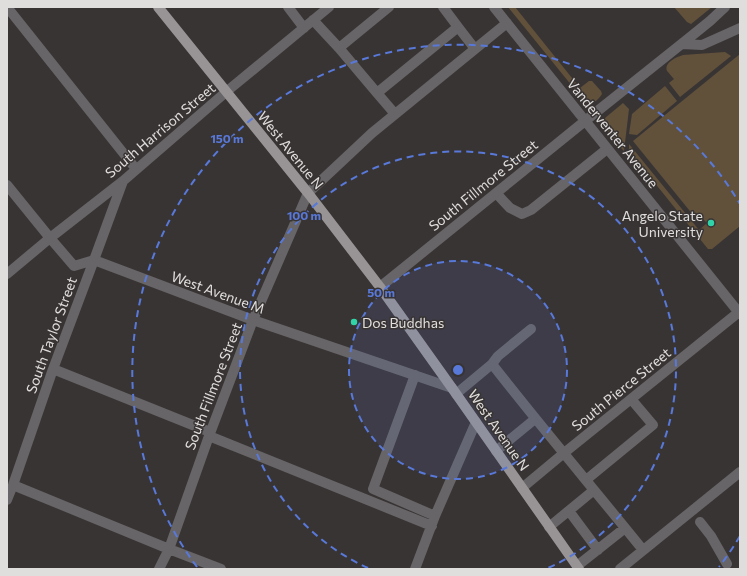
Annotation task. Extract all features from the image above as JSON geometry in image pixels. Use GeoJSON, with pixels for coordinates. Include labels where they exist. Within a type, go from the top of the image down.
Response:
{"type":"FeatureCollection","features":[{"type":"Feature","properties":{"kind":"main road","name":"West Avenue N"},"geometry":{"type":"LineString","coordinates":[[158,7],[308,193],[380,287],[578,568]]}},
{"type":"Feature","properties":{"kind":"street"},"geometry":{"type":"LineString","coordinates":[[7,7],[136,169]]}},
{"type":"Feature","properties":{"kind":"street"},"geometry":{"type":"LineString","coordinates":[[288,7],[304,28]]}},
{"type":"Feature","properties":{"kind":"street","name":"South Harrison Street"},"geometry":{"type":"LineString","coordinates":[[7,274],[123,181],[226,92],[329,7]]}},
{"type":"Feature","properties":{"kind":"street"},"geometry":{"type":"LineString","coordinates":[[339,48],[389,7]]}},
{"type":"Feature","properties":{"kind":"street"},"geometry":{"type":"LineString","coordinates":[[443,7],[475,49]]}},
{"type":"Feature","properties":{"kind":"street","name":"Vanderventer Avenue"},"geometry":{"type":"LineString","coordinates":[[494,7],[739,313]]}},
{"type":"Feature","properties":{"kind":"street","name":"South Fillmore Street"},"geometry":{"type":"LineString","coordinates":[[380,287],[682,44],[725,7]]}},
{"type":"Feature","properties":{"kind":"street"},"geometry":{"type":"LineString","coordinates":[[313,20],[395,114]]}},
{"type":"Feature","properties":{"kind":"street"},"geometry":{"type":"LineString","coordinates":[[308,193],[372,133],[507,23]]}},
{"type":"Feature","properties":{"kind":"street"},"geometry":{"type":"LineString","coordinates":[[377,93],[458,27]]}},
{"type":"Feature","properties":{"kind":"street"},"geometry":{"type":"LineString","coordinates":[[682,44],[702,45],[740,28]]}},
{"type":"Feature","properties":{"kind":"street"},"geometry":{"type":"LineString","coordinates":[[496,193],[510,208],[522,214],[531,210],[607,149]]}},
{"type":"Feature","properties":{"kind":"street","name":"South Taylor Street"},"geometry":{"type":"LineString","coordinates":[[7,500],[53,369],[123,181]]}},
{"type":"Feature","properties":{"kind":"street"},"geometry":{"type":"LineString","coordinates":[[7,185],[74,266],[94,260]]}},
{"type":"Feature","properties":{"kind":"street","name":"South Fillmore Street"},"geometry":{"type":"LineString","coordinates":[[160,569],[169,549],[253,320],[308,193]]}},
{"type":"Feature","properties":{"kind":"street","name":"West Avenue M"},"geometry":{"type":"LineString","coordinates":[[94,260],[253,320],[415,375],[454,391]]}},
{"type":"Feature","properties":{"kind":"street","name":"South Pierce Street"},"geometry":{"type":"LineString","coordinates":[[522,488],[631,398],[739,313]]}},
{"type":"Feature","properties":{"kind":"street"},"geometry":{"type":"LineString","coordinates":[[454,391],[492,364],[498,356],[531,329]]}},
{"type":"Feature","properties":{"kind":"street"},"geometry":{"type":"LineString","coordinates":[[492,364],[535,419],[643,550]]}},
{"type":"Feature","properties":{"kind":"street"},"geometry":{"type":"LineString","coordinates":[[53,369],[210,434],[434,521]]}},
{"type":"Feature","properties":{"kind":"street"},"geometry":{"type":"LineString","coordinates":[[415,375],[373,489],[434,521]]}},
{"type":"Feature","properties":{"kind":"street"},"geometry":{"type":"LineString","coordinates":[[586,480],[653,425],[631,398]]}},
{"type":"Feature","properties":{"kind":"street"},"geometry":{"type":"LineString","coordinates":[[496,451],[535,419]]}},
{"type":"Feature","properties":{"kind":"street"},"geometry":{"type":"LineString","coordinates":[[415,569],[476,422]]}},
{"type":"Feature","properties":{"kind":"street"},"geometry":{"type":"LineString","coordinates":[[620,569],[740,472]]}},
{"type":"Feature","properties":{"kind":"street"},"geometry":{"type":"LineString","coordinates":[[13,485],[221,569]]}},
{"type":"Feature","properties":{"kind":"street"},"geometry":{"type":"LineString","coordinates":[[549,527],[594,490]]}},
{"type":"Feature","properties":{"kind":"street"},"geometry":{"type":"LineString","coordinates":[[569,511],[598,550]]}},
{"type":"Feature","properties":{"kind":"street"},"geometry":{"type":"LineString","coordinates":[[700,522],[711,536],[726,567]]}},
{"type":"Feature","properties":{"kind":"street"},"geometry":{"type":"LineString","coordinates":[[578,568],[625,528]]}},
{"type":"Feature","properties":{"kind":"shaded area"},"geometry":{"type":"Polygon","coordinates":[[[508,7],[515,7],[580,88],[589,81],[592,81],[602,94],[597,100],[592,103],[585,102],[508,7]]]}},
{"type":"Feature","properties":{"kind":"shaded area"},"geometry":{"type":"Polygon","coordinates":[[[674,7],[712,7],[691,24],[687,22],[674,7]]]}},
{"type":"Feature","properties":{"kind":"shaded area"},"geometry":{"type":"Polygon","coordinates":[[[725,52],[731,56],[680,97],[669,83],[674,79],[667,71],[667,65],[675,59],[683,55],[725,52]]]}},
{"type":"Feature","properties":{"kind":"shaded area"},"geometry":{"type":"Polygon","coordinates":[[[740,54],[740,226],[712,249],[708,249],[629,151],[629,144],[699,230],[707,223],[702,218],[698,221],[633,141],[740,54]]]}},
{"type":"Feature","properties":{"kind":"shaded area"},"geometry":{"type":"Polygon","coordinates":[[[665,86],[677,101],[637,135],[629,134],[632,114],[665,86]]]}},
{"type":"Feature","properties":{"kind":"shaded area"},"geometry":{"type":"Polygon","coordinates":[[[623,103],[629,109],[624,151],[611,136],[605,122],[605,118],[623,103]]]}},
{"type":"Feature","properties":{"kind":"place","name":"Angelo State University"},"geometry":{"type":"Point","coordinates":[711,223]}},
{"type":"Feature","properties":{"kind":"place","name":"Dos Buddhas"},"geometry":{"type":"Point","coordinates":[354,322]}}]}
